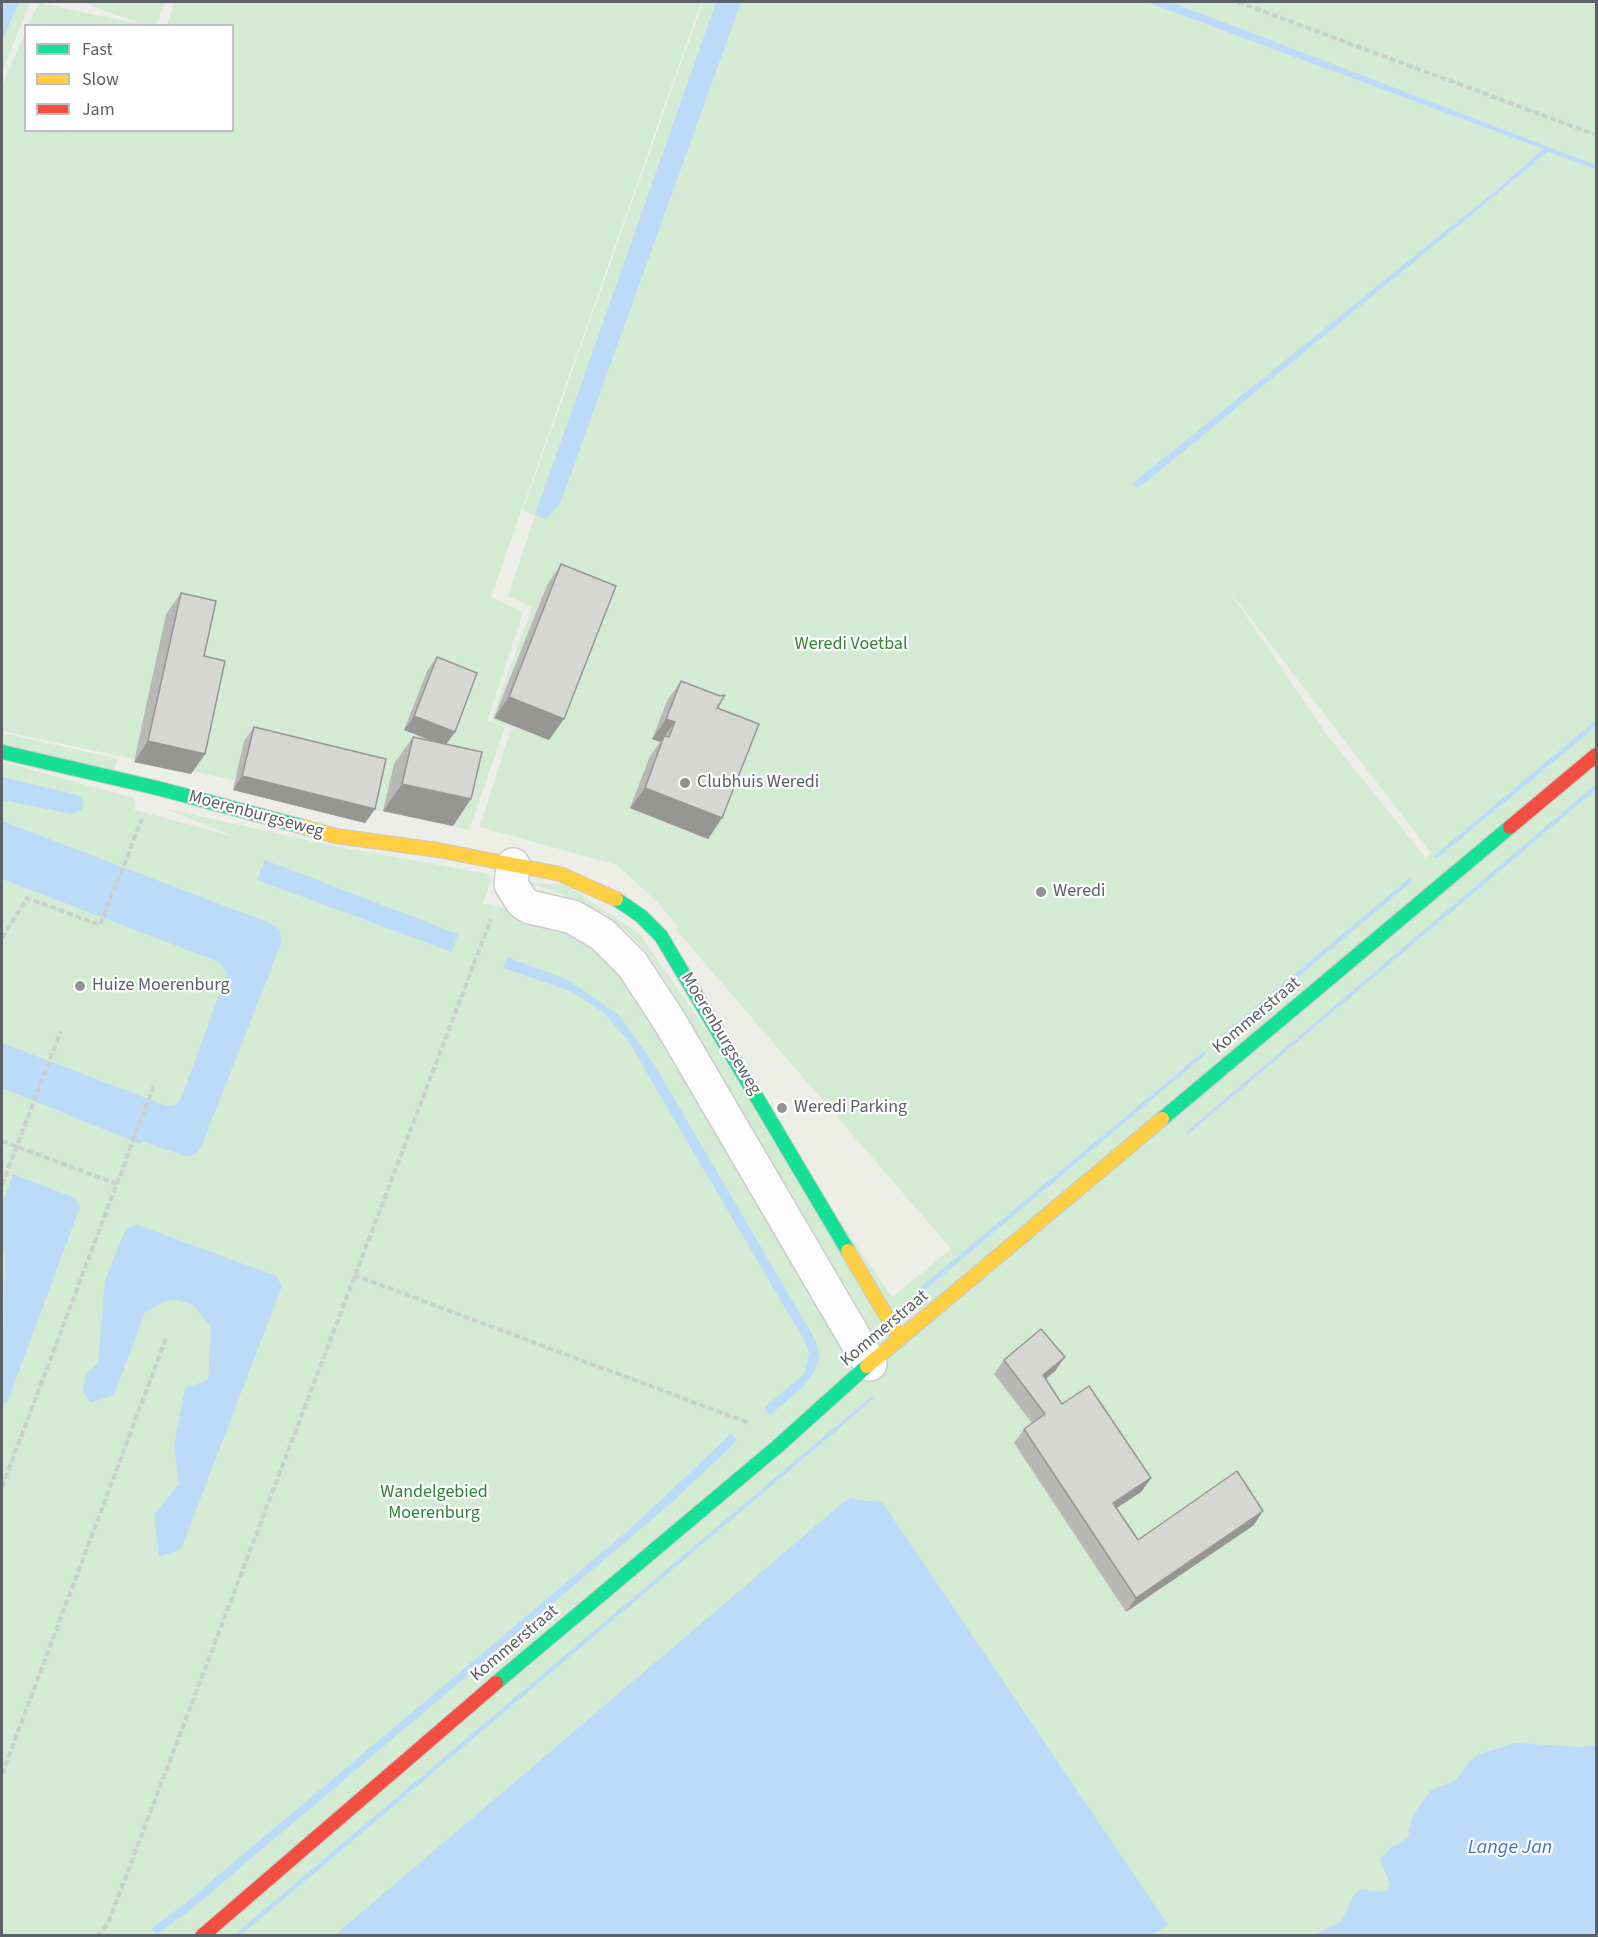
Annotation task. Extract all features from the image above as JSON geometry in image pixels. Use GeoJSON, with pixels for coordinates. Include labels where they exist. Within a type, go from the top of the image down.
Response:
{"type":"FeatureCollection","features":[{"type":"Feature","properties":{"kind":"street","name":"Moerenburgseweg"},"geometry":{"type":"LineString","coordinates":[[2,752],[157,788],[336,836],[438,850],[560,874],[612,897],[641,916],[661,936],[900,1339]]}},
{"type":"Feature","properties":{"kind":"street","name":"Kommerstraat"},"geometry":{"type":"LineString","coordinates":[[202,1935],[327,1826],[777,1446],[870,1364],[1596,755]]}},
{"type":"Feature","properties":{"kind":"street","name":"Moerenburgseweg"},"geometry":{"type":"LineString","coordinates":[[509,864],[512,884],[522,902],[530,907],[573,917],[603,934],[632,964],[675,1032],[870,1364]]}},
{"type":"Feature","properties":{"kind":"path"},"geometry":{"type":"LineString","coordinates":[[1238,2],[1596,135]]}},
{"type":"Feature","properties":{"kind":"path"},"geometry":{"type":"LineString","coordinates":[[2,938],[27,898],[100,925],[133,838],[157,788]]}},
{"type":"Feature","properties":{"kind":"path"},"geometry":{"type":"LineString","coordinates":[[97,1935],[108,1923],[494,910],[509,864]]}},
{"type":"Feature","properties":{"kind":"path"},"geometry":{"type":"LineString","coordinates":[[2,1185],[61,1031]]}},
{"type":"Feature","properties":{"kind":"path"},"geometry":{"type":"LineString","coordinates":[[2,1487],[154,1083]]}},
{"type":"Feature","properties":{"kind":"path"},"geometry":{"type":"LineString","coordinates":[[2,1141],[117,1184]]}},
{"type":"Feature","properties":{"kind":"path"},"geometry":{"type":"LineString","coordinates":[[354,1275],[752,1424]]}},
{"type":"Feature","properties":{"kind":"path"},"geometry":{"type":"LineString","coordinates":[[2,1774],[167,1336]]}},
{"type":"Feature","properties":{"kind":"green space"},"geometry":{"type":"Polygon","coordinates":[[[19,2],[30,2],[2,73],[2,42],[19,2]]]}},
{"type":"Feature","properties":{"kind":"green space"},"geometry":{"type":"Polygon","coordinates":[[[82,2],[165,2],[156,24],[140,24],[82,2]]]}},
{"type":"Feature","properties":{"kind":"green space"},"geometry":{"type":"Polygon","coordinates":[[[174,2],[701,2],[491,597],[523,612],[487,721],[505,727],[469,830],[2,731],[2,86],[24,34],[24,132],[234,132],[234,24],[167,24],[174,2]]]}},
{"type":"Feature","properties":{"kind":"green space","name":"Wandelgebied Moerenburg"},"geometry":{"type":"Polygon","coordinates":[[[703,2],[716,2],[577,397],[720,2],[1146,2],[1543,149],[1342,321],[1548,152],[1560,151],[1162,2],[1596,2],[1596,1935],[2,1936],[2,762],[134,798],[135,810],[236,837],[163,808],[329,845],[489,874],[491,880],[483,903],[590,931],[638,1002],[728,1154],[846,1309],[855,1302],[665,980],[644,950],[632,936],[605,914],[575,899],[534,885],[531,896],[527,882],[566,885],[639,933],[892,1297],[951,1249],[677,931],[677,926],[659,904],[617,865],[480,827],[511,728],[491,720],[532,607],[508,596],[535,516],[523,510],[703,2]],[[1228,589],[1327,735],[1426,858],[1431,853],[1228,589]],[[1201,1053],[917,1291],[918,1295],[1205,1054],[1201,1053]]]}},
{"type":"Feature","properties":{"kind":"green space"},"geometry":{"type":"Polygon","coordinates":[[[39,3],[140,24],[28,24],[39,3]]]}},
{"type":"Feature","properties":{"kind":"green space"},"geometry":{"type":"Polygon","coordinates":[[[2,733],[118,759],[114,771],[2,743],[2,733]]]}},
{"type":"Feature","properties":{"kind":"water"},"geometry":{"type":"Polygon","coordinates":[[[2,2],[19,2],[2,42],[2,2]]]}},
{"type":"Feature","properties":{"kind":"water"},"geometry":{"type":"Polygon","coordinates":[[[716,2],[741,2],[560,504],[546,519],[535,515],[716,2]]]}},
{"type":"Feature","properties":{"kind":"water"},"geometry":{"type":"Polygon","coordinates":[[[1146,2],[1171,2],[1596,165],[1596,169],[1548,152],[1141,486],[1135,487],[1133,483],[1494,192],[1543,149],[1146,2]]]}},
{"type":"Feature","properties":{"kind":"water"},"geometry":{"type":"Polygon","coordinates":[[[1596,720],[1596,725],[1586,735],[1437,858],[1434,856],[1596,720]]]}},
{"type":"Feature","properties":{"kind":"water"},"geometry":{"type":"Polygon","coordinates":[[[2,777],[78,795],[83,801],[82,809],[72,814],[2,800],[2,777]]]}},
{"type":"Feature","properties":{"kind":"water"},"geometry":{"type":"Polygon","coordinates":[[[1596,784],[1596,790],[1188,1134],[1186,1132],[1218,1105],[1596,784]]]}},
{"type":"Feature","properties":{"kind":"water"},"geometry":{"type":"Polygon","coordinates":[[[2,821],[272,924],[280,930],[281,944],[201,1147],[195,1155],[185,1156],[141,1141],[140,1144],[2,1088],[2,1043],[167,1106],[175,1105],[181,1099],[227,973],[219,962],[2,879],[2,821]]]}},
{"type":"Feature","properties":{"kind":"water"},"geometry":{"type":"Polygon","coordinates":[[[265,860],[458,934],[452,952],[257,880],[265,860]]]}},
{"type":"Feature","properties":{"kind":"water"},"geometry":{"type":"Polygon","coordinates":[[[1410,878],[1412,881],[1222,1041],[1219,1037],[1410,878]]]}},
{"type":"Feature","properties":{"kind":"water"},"geometry":{"type":"Polygon","coordinates":[[[507,957],[568,980],[619,1015],[655,1066],[813,1336],[818,1348],[819,1360],[814,1372],[803,1387],[770,1415],[764,1408],[805,1373],[809,1352],[804,1340],[627,1039],[603,1012],[570,991],[503,968],[507,957]]]}},
{"type":"Feature","properties":{"kind":"water"},"geometry":{"type":"Polygon","coordinates":[[[1204,1051],[1206,1054],[918,1296],[916,1291],[1204,1051]]]}},
{"type":"Feature","properties":{"kind":"water"},"geometry":{"type":"Polygon","coordinates":[[[13,1174],[75,1198],[80,1207],[7,1403],[2,1404],[5,1252],[2,1251],[2,1205],[13,1174]]]}},
{"type":"Feature","properties":{"kind":"water"},"geometry":{"type":"Polygon","coordinates":[[[138,1225],[276,1276],[282,1286],[181,1549],[159,1557],[154,1515],[179,1484],[174,1446],[185,1388],[208,1380],[211,1327],[192,1304],[170,1299],[145,1312],[114,1395],[90,1403],[83,1391],[86,1374],[98,1363],[105,1281],[124,1233],[127,1228],[138,1225]]]}},
{"type":"Feature","properties":{"kind":"water"},"geometry":{"type":"Polygon","coordinates":[[[872,1396],[874,1398],[838,1429],[265,1915],[240,1935],[234,1935],[872,1396]]]}},
{"type":"Feature","properties":{"kind":"water"},"geometry":{"type":"Polygon","coordinates":[[[732,1433],[737,1441],[670,1504],[189,1911],[156,1935],[151,1929],[183,1905],[630,1529],[732,1433]]]}},
{"type":"Feature","properties":{"kind":"water"},"geometry":{"type":"Polygon","coordinates":[[[855,1497],[855,1500],[882,1502],[1168,1925],[1151,1936],[335,1935],[845,1501],[855,1497]]]}},
{"type":"Feature","properties":{"kind":"water","name":"Lange Jan"},"geometry":{"type":"Polygon","coordinates":[[[1515,1743],[1582,1747],[1596,1745],[1596,1935],[1314,1935],[1342,1921],[1353,1896],[1361,1889],[1382,1892],[1387,1890],[1390,1884],[1380,1859],[1390,1848],[1408,1838],[1412,1817],[1430,1791],[1456,1780],[1469,1762],[1479,1754],[1515,1743]]]}},
{"type":"Feature","properties":{"kind":"building"},"geometry":{"type":"Polygon","coordinates":[[[561,564],[616,586],[564,719],[509,697],[561,564]]]}},
{"type":"Feature","properties":{"kind":"building"},"geometry":{"type":"Polygon","coordinates":[[[181,593],[216,601],[204,656],[225,661],[205,754],[148,741],[181,593]]]}},
{"type":"Feature","properties":{"kind":"building"},"geometry":{"type":"Polygon","coordinates":[[[437,657],[477,673],[455,732],[414,716],[437,657]]]}},
{"type":"Feature","properties":{"kind":"building","name":"Clubhuis Weredi"},"geometry":{"type":"Polygon","coordinates":[[[681,681],[720,696],[725,695],[717,708],[759,724],[722,818],[645,788],[664,736],[669,737],[675,722],[666,719],[681,681]]]}},
{"type":"Feature","properties":{"kind":"building"},"geometry":{"type":"Polygon","coordinates":[[[254,727],[386,759],[375,809],[242,776],[254,727]]]}},
{"type":"Feature","properties":{"kind":"building"},"geometry":{"type":"Polygon","coordinates":[[[413,737],[482,752],[471,799],[402,784],[413,737]]]}},
{"type":"Feature","properties":{"kind":"building"},"geometry":{"type":"Polygon","coordinates":[[[1041,1329],[1065,1357],[1043,1375],[1062,1404],[1089,1386],[1151,1478],[1113,1503],[1138,1540],[1237,1471],[1263,1511],[1136,1598],[1024,1429],[1045,1414],[1004,1360],[1041,1329]]]}},
{"type":"Feature","properties":{"kind":"traffic: fast"},"geometry":{"type":"LineString","coordinates":[[2,752],[157,788],[300,826]]}},
{"type":"Feature","properties":{"kind":"traffic: fast"},"geometry":{"type":"LineString","coordinates":[[1162,1119],[1510,827]]}},
{"type":"Feature","properties":{"kind":"traffic: fast"},"geometry":{"type":"LineString","coordinates":[[616,899],[641,916],[661,936],[848,1251]]}},
{"type":"Feature","properties":{"kind":"traffic: fast"},"geometry":{"type":"LineString","coordinates":[[496,1683],[778,1446],[867,1366]]}},
{"type":"Feature","properties":{"kind":"traffic: slow"},"geometry":{"type":"LineString","coordinates":[[300,826],[336,836],[438,850],[560,874],[616,899]]}},
{"type":"Feature","properties":{"kind":"traffic: slow"},"geometry":{"type":"LineString","coordinates":[[867,1366],[1162,1119]]}},
{"type":"Feature","properties":{"kind":"traffic: slow"},"geometry":{"type":"LineString","coordinates":[[848,1251],[900,1339]]}},
{"type":"Feature","properties":{"kind":"traffic: jam"},"geometry":{"type":"LineString","coordinates":[[1510,827],[1596,755]]}},
{"type":"Feature","properties":{"kind":"traffic: jam"},"geometry":{"type":"LineString","coordinates":[[202,1936],[496,1683]]}},
{"type":"Feature","properties":{"kind":"place","name":"Clubhuis Weredi"},"geometry":{"type":"Point","coordinates":[685,783]}},
{"type":"Feature","properties":{"kind":"place","name":"Weredi"},"geometry":{"type":"Point","coordinates":[1041,892]}},
{"type":"Feature","properties":{"kind":"place","name":"Huize Moerenburg"},"geometry":{"type":"Point","coordinates":[80,986]}},
{"type":"Feature","properties":{"kind":"place","name":"Weredi Parking"},"geometry":{"type":"Point","coordinates":[782,1108]}},
{"type":"Feature","properties":{"kind":"park label","name":"Weredi Voetbal"},"geometry":{"type":"Point","coordinates":[851,645]}}]}
